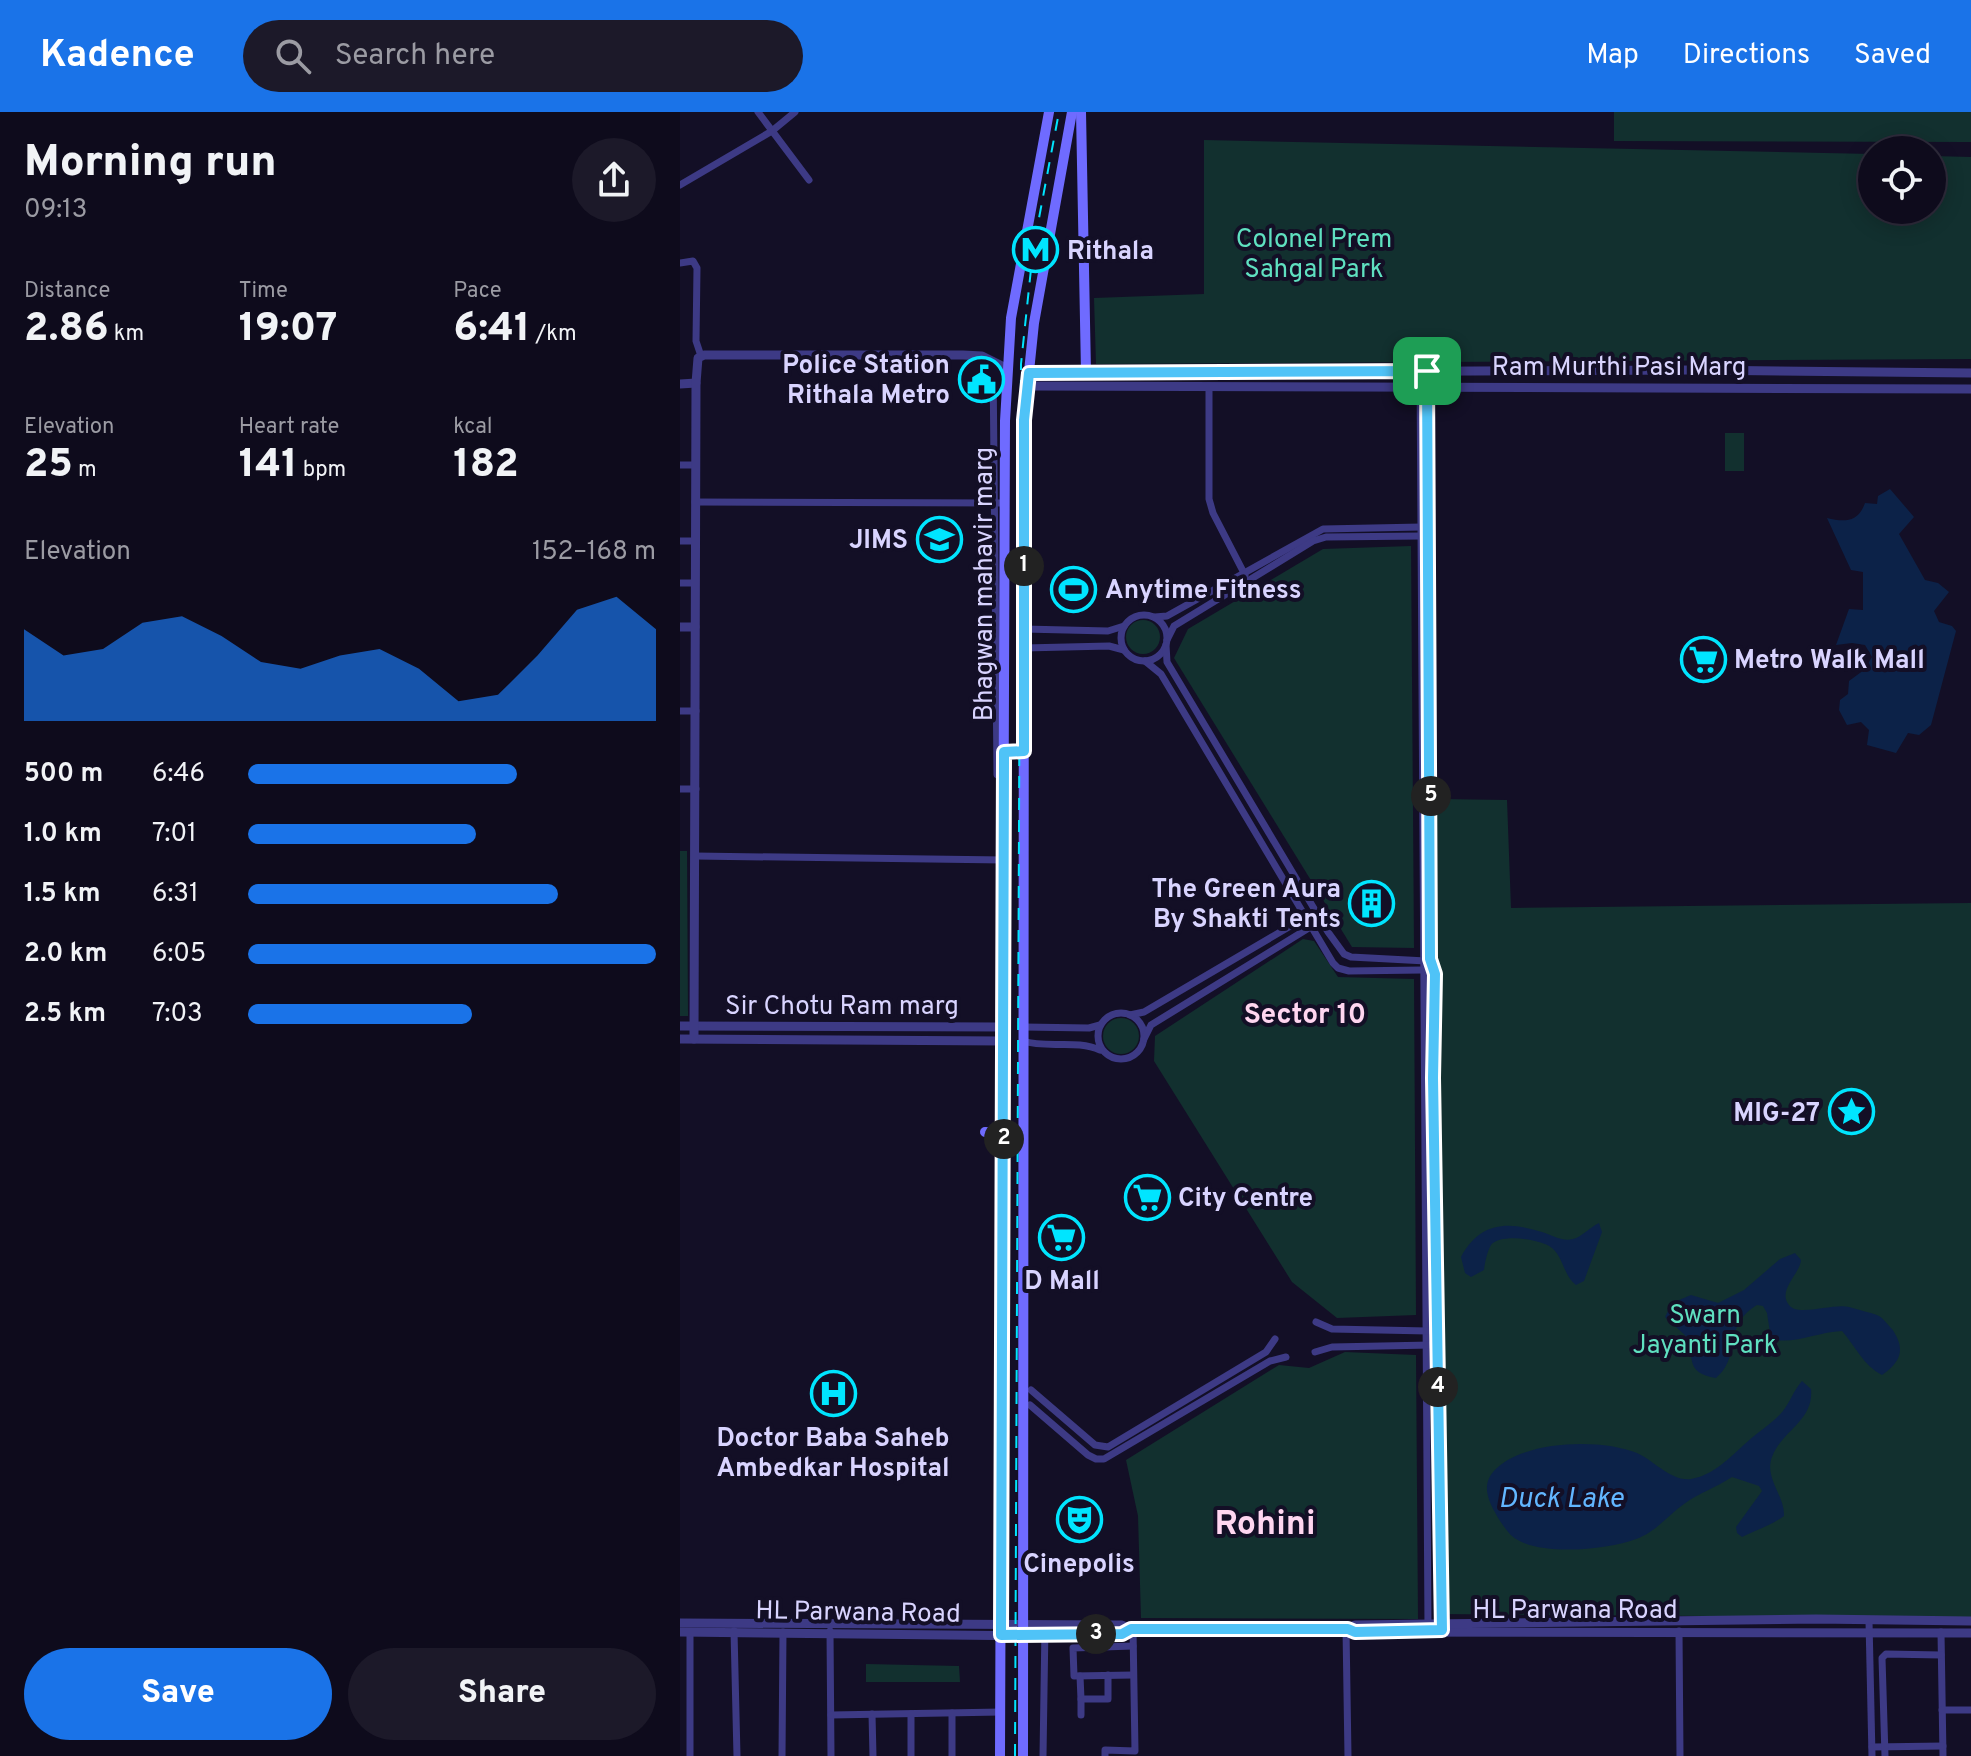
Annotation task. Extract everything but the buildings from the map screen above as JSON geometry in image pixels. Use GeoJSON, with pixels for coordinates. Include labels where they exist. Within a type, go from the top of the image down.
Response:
{"type":"FeatureCollection","features":[{"type":"Feature","properties":{"kind":"main road","name":"Bhagwan mahavir marg"},"geometry":{"type":"LineString","coordinates":[[1001,1630],[997,1275],[1004,1133],[1004,752],[999,503],[1011,318],[1049,112]]}},
{"type":"Feature","properties":{"kind":"main road","name":"Bhagwan mahavir marg"},"geometry":{"type":"LineString","coordinates":[[1023,1756],[1024,420],[1034,323],[1072,112]]}},
{"type":"Feature","properties":{"kind":"main road"},"geometry":{"type":"LineString","coordinates":[[1081,112],[1086,373]]}},
{"type":"Feature","properties":{"kind":"main road"},"geometry":{"type":"LineString","coordinates":[[1004,752],[1024,751]]}},
{"type":"Feature","properties":{"kind":"main road"},"geometry":{"type":"LineString","coordinates":[[985,1132],[1004,1133]]}},
{"type":"Feature","properties":{"kind":"main road"},"geometry":{"type":"LineString","coordinates":[[1000,1756],[1001,1630]]}},
{"type":"Feature","properties":{"kind":"street"},"geometry":{"type":"LineString","coordinates":[[758,112],[809,180]]}},
{"type":"Feature","properties":{"kind":"street"},"geometry":{"type":"LineString","coordinates":[[680,185],[772,131],[795,112]]}},
{"type":"Feature","properties":{"kind":"street"},"geometry":{"type":"LineString","coordinates":[[680,263],[693,261],[697,268],[696,341],[701,356]]}},
{"type":"Feature","properties":{"kind":"street"},"geometry":{"type":"LineString","coordinates":[[701,356],[963,355],[982,356],[1008,369]]}},
{"type":"Feature","properties":{"kind":"street"},"geometry":{"type":"LineString","coordinates":[[694,1039],[695,465],[697,361],[701,356]]}},
{"type":"Feature","properties":{"kind":"street"},"geometry":{"type":"LineString","coordinates":[[993,361],[999,503],[997,775],[1004,777]]}},
{"type":"Feature","properties":{"kind":"street","name":"Ram Murthi Pasi Marg"},"geometry":{"type":"LineString","coordinates":[[1029,373],[1694,370],[1971,373]]}},
{"type":"Feature","properties":{"kind":"street"},"geometry":{"type":"LineString","coordinates":[[1424,371],[1430,959],[1435,974],[1442,1627],[1816,1619],[1971,1621]]}},
{"type":"Feature","properties":{"kind":"street"},"geometry":{"type":"LineString","coordinates":[[680,384],[696,383]]}},
{"type":"Feature","properties":{"kind":"street","name":"Ram Murthi Pasi Marg"},"geometry":{"type":"LineString","coordinates":[[1027,386],[1971,389]]}},
{"type":"Feature","properties":{"kind":"street"},"geometry":{"type":"LineString","coordinates":[[1209,386],[1209,499],[1213,513],[1246,576]]}},
{"type":"Feature","properties":{"kind":"street"},"geometry":{"type":"LineString","coordinates":[[1424,387],[1421,527],[1422,970],[1428,1627]]}},
{"type":"Feature","properties":{"kind":"street"},"geometry":{"type":"LineString","coordinates":[[680,465],[695,465]]}},
{"type":"Feature","properties":{"kind":"street"},"geometry":{"type":"LineString","coordinates":[[695,502],[999,503]]}},
{"type":"Feature","properties":{"kind":"street"},"geometry":{"type":"LineString","coordinates":[[1145,661],[1158,656],[1174,626],[1246,576],[1323,529],[1421,527]]}},
{"type":"Feature","properties":{"kind":"street"},"geometry":{"type":"LineString","coordinates":[[1421,536],[1326,537],[1167,616],[1139,615],[1129,620],[1124,626],[1121,640],[1124,650],[1132,658],[1145,661],[1161,674],[1338,968],[1349,971],[1422,970]]}},
{"type":"Feature","properties":{"kind":"street"},"geometry":{"type":"LineString","coordinates":[[680,541],[695,541]]}},
{"type":"Feature","properties":{"kind":"street"},"geometry":{"type":"LineString","coordinates":[[680,583],[695,583]]}},
{"type":"Feature","properties":{"kind":"street"},"geometry":{"type":"LineString","coordinates":[[1155,617],[1163,625],[1167,662],[1321,921],[1344,954],[1351,957],[1424,959],[1432,967]]}},
{"type":"Feature","properties":{"kind":"street"},"geometry":{"type":"LineString","coordinates":[[1024,629],[1108,631],[1124,626]]}},
{"type":"Feature","properties":{"kind":"street"},"geometry":{"type":"LineString","coordinates":[[680,627],[695,627]]}},
{"type":"Feature","properties":{"kind":"street"},"geometry":{"type":"LineString","coordinates":[[1024,648],[1109,646],[1124,650]]}},
{"type":"Feature","properties":{"kind":"street"},"geometry":{"type":"LineString","coordinates":[[680,711],[696,711]]}},
{"type":"Feature","properties":{"kind":"street"},"geometry":{"type":"LineString","coordinates":[[680,789],[696,789]]}},
{"type":"Feature","properties":{"kind":"street"},"geometry":{"type":"LineString","coordinates":[[695,856],[1004,860]]}},
{"type":"Feature","properties":{"kind":"street"},"geometry":{"type":"LineString","coordinates":[[1024,1027],[1089,1028],[1100,1025],[1114,1014],[1144,1012],[1316,911]]}},
{"type":"Feature","properties":{"kind":"street"},"geometry":{"type":"LineString","coordinates":[[1023,1041],[1090,1045],[1113,1059],[1128,1059],[1139,1052],[1151,1025],[1321,921]]}},
{"type":"Feature","properties":{"kind":"street"},"geometry":{"type":"LineString","coordinates":[[1130,1015],[1142,1026],[1144,1039]]}},
{"type":"Feature","properties":{"kind":"street"},"geometry":{"type":"LineString","coordinates":[[1100,1025],[1097,1038],[1102,1051]]}},
{"type":"Feature","properties":{"kind":"street","name":"Sir Chotu Ram marg"},"geometry":{"type":"LineString","coordinates":[[680,1026],[1004,1027]]}},
{"type":"Feature","properties":{"kind":"street","name":"Sir Chotu Ram marg"},"geometry":{"type":"LineString","coordinates":[[680,1039],[1003,1041]]}},
{"type":"Feature","properties":{"kind":"street"},"geometry":{"type":"LineString","coordinates":[[1316,1322],[1332,1329],[1437,1331]]}},
{"type":"Feature","properties":{"kind":"street"},"geometry":{"type":"LineString","coordinates":[[1031,1390],[1095,1445],[1108,1447],[1266,1352],[1275,1339]]}},
{"type":"Feature","properties":{"kind":"street"},"geometry":{"type":"LineString","coordinates":[[1315,1352],[1332,1347],[1437,1345]]}},
{"type":"Feature","properties":{"kind":"street"},"geometry":{"type":"LineString","coordinates":[[1030,1405],[1088,1455],[1104,1459],[1270,1361],[1286,1357]]}},
{"type":"Feature","properties":{"kind":"street"},"geometry":{"type":"LineString","coordinates":[[1869,1621],[1872,1752],[1943,1746]]}},
{"type":"Feature","properties":{"kind":"street","name":"HL Parwana Road"},"geometry":{"type":"LineString","coordinates":[[680,1623],[1001,1630]]}},
{"type":"Feature","properties":{"kind":"street","name":"HL Parwana Road"},"geometry":{"type":"LineString","coordinates":[[685,1632],[1023,1630],[1122,1634],[1132,1629],[1347,1629],[1355,1632],[1442,1627],[1971,1633]]}},
{"type":"Feature","properties":{"kind":"street"},"geometry":{"type":"LineString","coordinates":[[1105,1756],[1105,1750],[1135,1751],[1132,1629]]}},
{"type":"Feature","properties":{"kind":"street"},"geometry":{"type":"LineString","coordinates":[[1347,1629],[1348,1756]]}},
{"type":"Feature","properties":{"kind":"street"},"geometry":{"type":"LineString","coordinates":[[734,1631],[737,1756]]}},
{"type":"Feature","properties":{"kind":"street"},"geometry":{"type":"LineString","coordinates":[[830,1631],[831,1756]]}},
{"type":"Feature","properties":{"kind":"street"},"geometry":{"type":"LineString","coordinates":[[1043,1756],[1045,1631]]}},
{"type":"Feature","properties":{"kind":"street"},"geometry":{"type":"LineString","coordinates":[[1679,1631],[1680,1756]]}},
{"type":"Feature","properties":{"kind":"street"},"geometry":{"type":"LineString","coordinates":[[685,1632],[690,1756]]}},
{"type":"Feature","properties":{"kind":"street"},"geometry":{"type":"LineString","coordinates":[[782,1756],[783,1632]]}},
{"type":"Feature","properties":{"kind":"street"},"geometry":{"type":"LineString","coordinates":[[1941,1632],[1943,1756]]}},
{"type":"Feature","properties":{"kind":"street"},"geometry":{"type":"LineString","coordinates":[[1133,1646],[1073,1648],[1074,1676],[1133,1675]]}},
{"type":"Feature","properties":{"kind":"street"},"geometry":{"type":"LineString","coordinates":[[1885,1752],[1883,1656],[1941,1655]]}},
{"type":"Feature","properties":{"kind":"street"},"geometry":{"type":"LineString","coordinates":[[1081,1699],[1108,1699],[1108,1675]]}},
{"type":"Feature","properties":{"kind":"street"},"geometry":{"type":"LineString","coordinates":[[1080,1676],[1081,1715]]}},
{"type":"Feature","properties":{"kind":"street"},"geometry":{"type":"LineString","coordinates":[[1942,1710],[1971,1710]]}},
{"type":"Feature","properties":{"kind":"street"},"geometry":{"type":"LineString","coordinates":[[831,1715],[1001,1712]]}},
{"type":"Feature","properties":{"kind":"street"},"geometry":{"type":"LineString","coordinates":[[952,1713],[952,1756]]}},
{"type":"Feature","properties":{"kind":"street"},"geometry":{"type":"LineString","coordinates":[[872,1714],[873,1756]]}},
{"type":"Feature","properties":{"kind":"street"},"geometry":{"type":"LineString","coordinates":[[911,1714],[911,1756]]}},
{"type":"Feature","properties":{"kind":"green space"},"geometry":{"type":"Polygon","coordinates":[[[1614,112],[1971,112],[1971,142],[1946,142],[1946,136],[1858,136],[1858,142],[1614,141],[1614,112]]]}},
{"type":"Feature","properties":{"kind":"green space","name":"Colonel Prem Sahgal Park"},"geometry":{"type":"Polygon","coordinates":[[[1204,140],[1858,154],[1858,224],[1946,224],[1946,156],[1971,157],[1971,359],[1096,364],[1094,298],[1204,294],[1204,140]]]}},
{"type":"Feature","properties":{"kind":"green space"},"geometry":{"type":"Polygon","coordinates":[[[1725,433],[1744,433],[1744,471],[1725,471],[1725,433]]]}},
{"type":"Feature","properties":{"kind":"green space"},"geometry":{"type":"Polygon","coordinates":[[[1411,546],[1414,948],[1352,947],[1174,658],[1188,629],[1323,549],[1411,546]]]}},
{"type":"Feature","properties":{"kind":"green space"},"geometry":{"type":"Polygon","coordinates":[[[1143,620],[1155,625],[1160,637],[1155,649],[1143,654],[1131,649],[1126,637],[1131,625],[1143,620]]]}},
{"type":"Feature","properties":{"kind":"green space","name":"Swarn Jayanti Park"},"geometry":{"type":"Polygon","coordinates":[[[1437,799],[1507,800],[1511,908],[1971,903],[1971,1618],[1440,1614],[1437,799]]]}},
{"type":"Feature","properties":{"kind":"green space"},"geometry":{"type":"Polygon","coordinates":[[[680,851],[687,851],[688,1016],[680,1016],[680,851]]]}},
{"type":"Feature","properties":{"kind":"green space"},"geometry":{"type":"Polygon","coordinates":[[[1303,939],[1314,941],[1338,977],[1414,979],[1416,1315],[1337,1318],[1292,1282],[1154,1061],[1155,1036],[1303,939]]]}},
{"type":"Feature","properties":{"kind":"green space"},"geometry":{"type":"Polygon","coordinates":[[[1121,1018],[1133,1024],[1139,1036],[1133,1048],[1121,1054],[1109,1048],[1103,1036],[1109,1024],[1121,1018]]]}},
{"type":"Feature","properties":{"kind":"green space"},"geometry":{"type":"Polygon","coordinates":[[[1345,1352],[1416,1355],[1418,1619],[1141,1618],[1138,1516],[1126,1460],[1279,1365],[1309,1368],[1345,1352]]]}},
{"type":"Feature","properties":{"kind":"green space"},"geometry":{"type":"Polygon","coordinates":[[[866,1664],[959,1666],[960,1682],[866,1682],[866,1664]]]}},
{"type":"Feature","properties":{"kind":"water"},"geometry":{"type":"Polygon","coordinates":[[[1890,489],[1914,517],[1899,534],[1925,580],[1938,583],[1949,592],[1934,611],[1939,622],[1952,626],[1956,631],[1931,725],[1919,735],[1908,733],[1896,753],[1867,745],[1869,730],[1861,722],[1847,725],[1839,710],[1840,700],[1848,694],[1849,681],[1864,670],[1872,657],[1865,645],[1836,645],[1849,609],[1863,610],[1863,572],[1851,570],[1827,518],[1850,520],[1865,503],[1877,504],[1878,496],[1890,489]]]}},
{"type":"Feature","properties":{"kind":"water"},"geometry":{"type":"Polygon","coordinates":[[[1599,1223],[1602,1232],[1584,1281],[1576,1285],[1552,1248],[1540,1242],[1521,1239],[1496,1241],[1488,1251],[1484,1270],[1471,1277],[1465,1273],[1461,1257],[1468,1245],[1496,1227],[1517,1226],[1569,1240],[1599,1223]]]}},
{"type":"Feature","properties":{"kind":"water"},"geometry":{"type":"Polygon","coordinates":[[[1795,1253],[1801,1260],[1787,1288],[1789,1305],[1800,1310],[1842,1306],[1879,1316],[1892,1329],[1899,1343],[1899,1355],[1894,1365],[1882,1375],[1875,1371],[1842,1331],[1797,1339],[1771,1339],[1767,1313],[1763,1306],[1757,1305],[1739,1322],[1724,1369],[1716,1378],[1699,1372],[1692,1363],[1687,1337],[1665,1317],[1672,1303],[1691,1295],[1718,1303],[1744,1290],[1780,1259],[1795,1253]]]}},
{"type":"Feature","properties":{"kind":"water","name":"Duck Lake"},"geometry":{"type":"Polygon","coordinates":[[[1802,1381],[1811,1389],[1808,1409],[1783,1439],[1770,1465],[1784,1516],[1742,1537],[1736,1527],[1762,1491],[1759,1486],[1732,1477],[1690,1500],[1643,1536],[1624,1543],[1575,1550],[1542,1548],[1516,1539],[1503,1526],[1489,1500],[1489,1477],[1506,1461],[1522,1453],[1562,1445],[1621,1448],[1637,1453],[1684,1479],[1707,1474],[1774,1420],[1802,1381]]]}},
{"type":"Feature","properties":{"kind":"railway"},"geometry":{"type":"LineString","coordinates":[[1015,1756],[1021,364],[1033,250],[1059,112]]}},
{"type":"Feature","properties":{"kind":"place","name":"Rithala"},"geometry":{"type":"Point","coordinates":[1036,250]}},
{"type":"Feature","properties":{"kind":"place","name":"Police Station Rithala Metro"},"geometry":{"type":"Point","coordinates":[981,379]}},
{"type":"Feature","properties":{"kind":"place","name":"JIMS"},"geometry":{"type":"Point","coordinates":[939,539]}},
{"type":"Feature","properties":{"kind":"place","name":"Anytime Fitness"},"geometry":{"type":"Point","coordinates":[1074,589]}},
{"type":"Feature","properties":{"kind":"place","name":"Metro Walk Mall"},"geometry":{"type":"Point","coordinates":[1703,659]}},
{"type":"Feature","properties":{"kind":"place","name":"The Green Aura By Shakti Tents"},"geometry":{"type":"Point","coordinates":[1372,903]}},
{"type":"Feature","properties":{"kind":"place","name":"MIG-27"},"geometry":{"type":"Point","coordinates":[1851,1112]}},
{"type":"Feature","properties":{"kind":"place","name":"City Centre"},"geometry":{"type":"Point","coordinates":[1147,1197]}},
{"type":"Feature","properties":{"kind":"place","name":"D Mall"},"geometry":{"type":"Point","coordinates":[1062,1237]}},
{"type":"Feature","properties":{"kind":"place","name":"Doctor Baba Saheb Ambedkar Hospital"},"geometry":{"type":"Point","coordinates":[833,1394]}},
{"type":"Feature","properties":{"kind":"place","name":"Cinepolis"},"geometry":{"type":"Point","coordinates":[1079,1520]}},
{"type":"Feature","properties":{"kind":"district","name":"Sector 10"},"geometry":{"type":"Point","coordinates":[1305,1013]}},
{"type":"Feature","properties":{"kind":"district","name":"Rohini"},"geometry":{"type":"Point","coordinates":[1265,1522]}},
{"type":"Feature","properties":{"kind":"route"},"geometry":{"type":"LineString","coordinates":[[1427,371],[1430,959],[1435,974],[1433,1078],[1442,1630],[1131,1629],[1122,1634],[1001,1635],[1004,752],[1024,751],[1024,420],[1029,373],[1427,371]]}}]}
